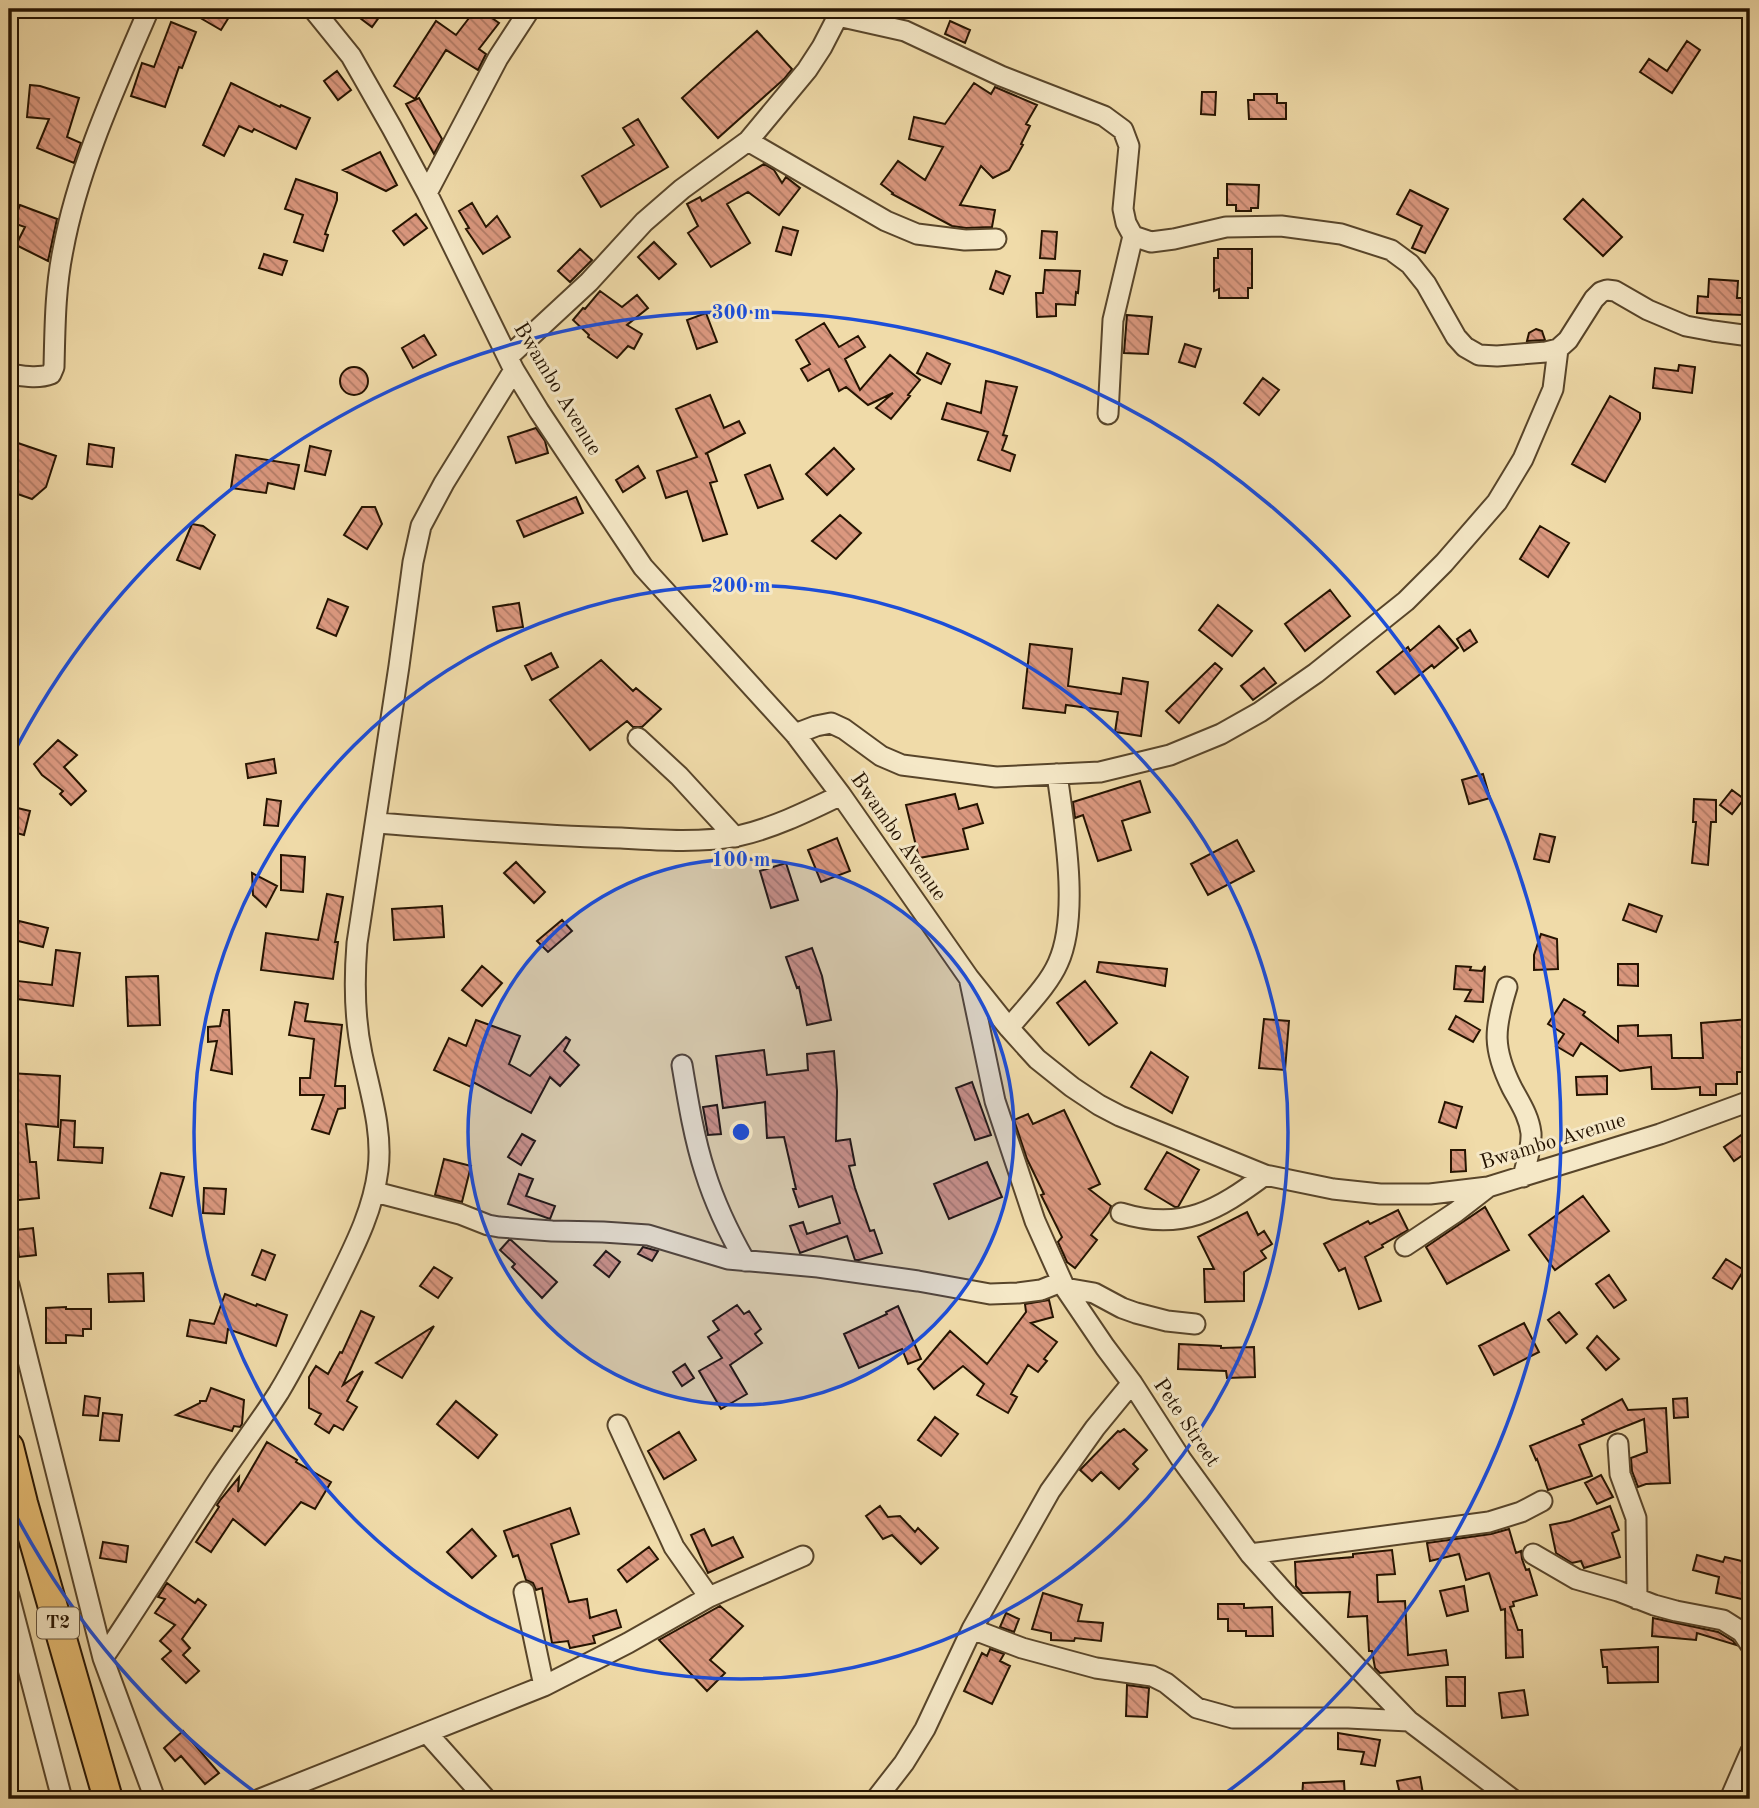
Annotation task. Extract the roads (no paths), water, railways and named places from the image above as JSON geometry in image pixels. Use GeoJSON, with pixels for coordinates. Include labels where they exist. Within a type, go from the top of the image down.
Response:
{"type":"FeatureCollection","features":[{"type":"Feature","properties":{"kind":"highway","name":"T2"},"geometry":{"type":"LineString","coordinates":[[9,1447],[108,1799]]}},
{"type":"Feature","properties":{"kind":"street"},"geometry":{"type":"LineString","coordinates":[[9,374],[46,376],[51,374],[54,367],[56,297],[63,249],[73,211],[96,135],[149,9]]}},
{"type":"Feature","properties":{"kind":"street","name":"Bwambo Avenue"},"geometry":{"type":"LineString","coordinates":[[313,9],[351,56],[427,193],[511,363],[539,411],[643,567],[795,734],[969,978],[1009,1028],[1037,1059],[1072,1087],[1121,1116],[1265,1175],[1333,1189],[1380,1194],[1430,1194],[1488,1187],[1660,1133],[1750,1101]]}},
{"type":"Feature","properties":{"kind":"street"},"geometry":{"type":"LineString","coordinates":[[427,193],[498,58],[530,9]]}},
{"type":"Feature","properties":{"kind":"street"},"geometry":{"type":"LineString","coordinates":[[103,1658],[219,1478],[279,1392],[358,1239],[374,1192],[379,1166],[377,1131],[358,1029],[354,988],[357,943],[407,618],[413,562],[421,526],[511,363],[644,222],[682,189],[748,141],[807,71],[839,12],[905,32],[1001,76],[1104,116],[1124,130],[1129,146],[1124,209],[1126,223],[1133,236],[1113,320],[1108,414]]}},
{"type":"Feature","properties":{"kind":"street"},"geometry":{"type":"LineString","coordinates":[[748,141],[886,221],[917,234],[965,240],[996,239]]}},
{"type":"Feature","properties":{"kind":"street"},"geometry":{"type":"LineString","coordinates":[[1133,236],[1151,242],[1226,227],[1281,226],[1341,234],[1391,250],[1410,264],[1426,284],[1465,348],[1479,355],[1497,356],[1558,349],[1568,340],[1594,299],[1607,290],[1615,291],[1648,310],[1686,326],[1750,335]]}},
{"type":"Feature","properties":{"kind":"street"},"geometry":{"type":"LineString","coordinates":[[795,734],[831,723],[844,729],[881,756],[902,765],[996,777],[1100,772],[1170,755],[1221,734],[1289,692],[1406,601],[1444,564],[1497,502],[1512,480],[1532,442],[1553,389],[1558,349]]}},
{"type":"Feature","properties":{"kind":"street"},"geometry":{"type":"LineString","coordinates":[[638,738],[679,776],[735,836]]}},
{"type":"Feature","properties":{"kind":"street"},"geometry":{"type":"LineString","coordinates":[[1009,1028],[1057,966],[1065,936],[1069,900],[1066,834],[1057,774]]}},
{"type":"Feature","properties":{"kind":"street"},"geometry":{"type":"LineString","coordinates":[[376,823],[551,836],[704,839],[735,836],[798,816],[841,795]]}},
{"type":"Feature","properties":{"kind":"street","name":"Pete Street"},"geometry":{"type":"LineString","coordinates":[[969,978],[995,1101],[1035,1221],[1063,1285],[1132,1383],[1181,1459],[1250,1554],[1409,1721],[1513,1799]]}},
{"type":"Feature","properties":{"kind":"street"},"geometry":{"type":"LineString","coordinates":[[1507,987],[1498,1017],[1496,1044],[1500,1062],[1529,1122],[1531,1141],[1523,1177]]}},
{"type":"Feature","properties":{"kind":"street"},"geometry":{"type":"LineString","coordinates":[[682,1065],[689,1108],[705,1173],[722,1219],[745,1261]]}},
{"type":"Feature","properties":{"kind":"street"},"geometry":{"type":"LineString","coordinates":[[1121,1213],[1154,1221],[1196,1214],[1214,1209],[1265,1175]]}},
{"type":"Feature","properties":{"kind":"street"},"geometry":{"type":"LineString","coordinates":[[1405,1246],[1488,1187]]}},
{"type":"Feature","properties":{"kind":"street"},"geometry":{"type":"LineString","coordinates":[[374,1192],[488,1224],[552,1231],[648,1234],[713,1255],[745,1261],[818,1267],[990,1294],[1018,1293],[1063,1285],[1094,1293],[1136,1313],[1167,1321],[1195,1324]]}},
{"type":"Feature","properties":{"kind":"street"},"geometry":{"type":"LineString","coordinates":[[9,1285],[103,1658],[155,1799]]}},
{"type":"Feature","properties":{"kind":"street"},"geometry":{"type":"LineString","coordinates":[[876,1799],[904,1763],[925,1729],[972,1629],[1050,1491],[1095,1428],[1132,1383]]}},
{"type":"Feature","properties":{"kind":"street"},"geometry":{"type":"LineString","coordinates":[[618,1425],[674,1547],[709,1597]]}},
{"type":"Feature","properties":{"kind":"street"},"geometry":{"type":"LineString","coordinates":[[1618,1444],[1620,1474],[1636,1518],[1637,1599]]}},
{"type":"Feature","properties":{"kind":"street"},"geometry":{"type":"LineString","coordinates":[[1250,1554],[1489,1522],[1521,1512],[1542,1501]]}},
{"type":"Feature","properties":{"kind":"street"},"geometry":{"type":"LineString","coordinates":[[1533,1554],[1576,1579],[1676,1611],[1723,1620],[1742,1632],[1750,1643]]}},
{"type":"Feature","properties":{"kind":"street"},"geometry":{"type":"LineString","coordinates":[[260,1799],[544,1686],[709,1597],[803,1556]]}},
{"type":"Feature","properties":{"kind":"street"},"geometry":{"type":"LineString","coordinates":[[524,1592],[544,1686]]}},
{"type":"Feature","properties":{"kind":"street"},"geometry":{"type":"LineString","coordinates":[[9,1596],[62,1799]]}},
{"type":"Feature","properties":{"kind":"street"},"geometry":{"type":"LineString","coordinates":[[972,1629],[1022,1648],[1096,1668],[1152,1676],[1166,1683],[1197,1708],[1233,1718],[1409,1721]]}},
{"type":"Feature","properties":{"kind":"street"},"geometry":{"type":"LineString","coordinates":[[428,1733],[486,1799]]}},
{"type":"Feature","properties":{"kind":"street"},"geometry":{"type":"LineString","coordinates":[[1730,1799],[1750,1753]]}}]}
